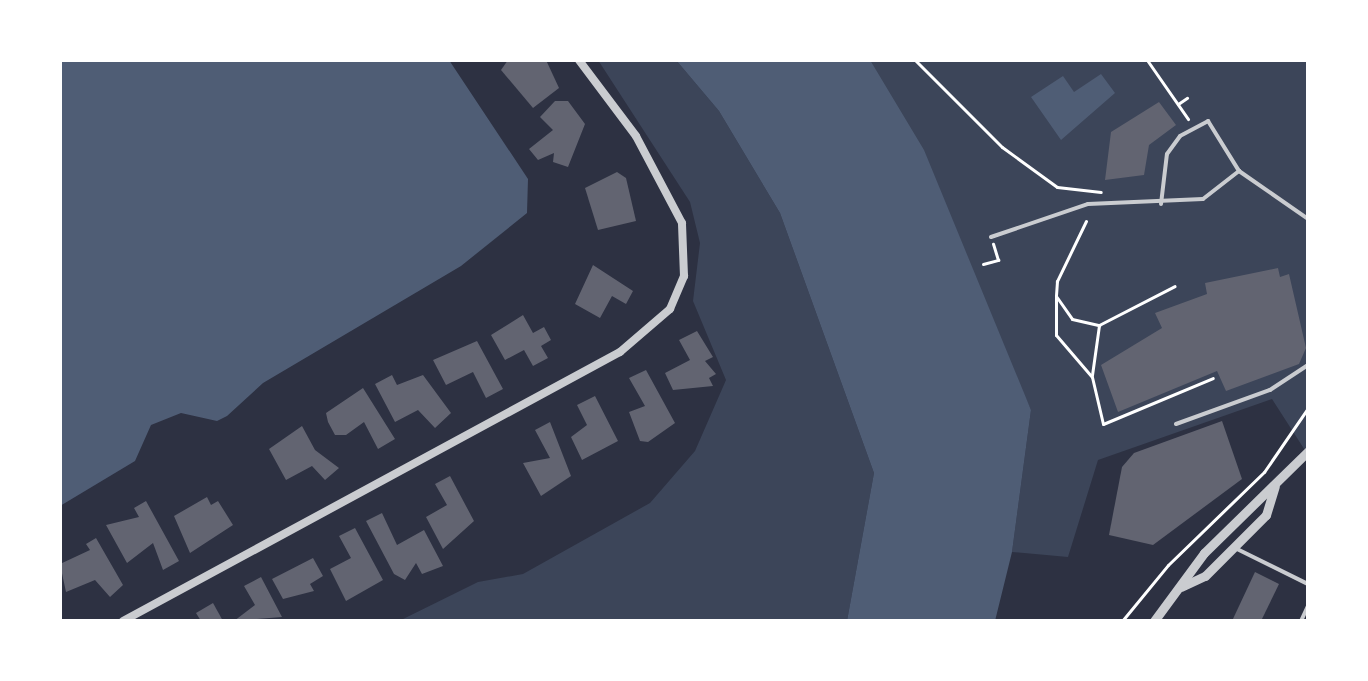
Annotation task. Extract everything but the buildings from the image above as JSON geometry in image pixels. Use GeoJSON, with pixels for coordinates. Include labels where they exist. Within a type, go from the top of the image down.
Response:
{"type":"FeatureCollection","features":[{"type":"Feature","properties":{"kind":"street"},"geometry":{"type":"LineString","coordinates":[[123,621],[620,352],[670,309],[684,276],[677,212],[636,136],[579,60]]}},
{"type":"Feature","properties":{"kind":"street"},"geometry":{"type":"LineString","coordinates":[[1154,621],[1204,553],[1307,454]]}},
{"type":"Feature","properties":{"kind":"street"},"geometry":{"type":"LineString","coordinates":[[1181,587],[1205,576],[1266,515],[1275,486]]}},
{"type":"Feature","properties":{"kind":"lane"},"geometry":{"type":"LineString","coordinates":[[1161,204],[1167,154],[1180,136],[1208,121],[1239,171],[1308,219]]}},
{"type":"Feature","properties":{"kind":"lane"},"geometry":{"type":"LineString","coordinates":[[991,237],[1088,204],[1161,204],[1203,199],[1239,171]]}},
{"type":"Feature","properties":{"kind":"lane"},"geometry":{"type":"LineString","coordinates":[[1176,424],[1270,390],[1308,365]]}},
{"type":"Feature","properties":{"kind":"lane"},"geometry":{"type":"LineString","coordinates":[[1233,546],[1308,584]]}},
{"type":"Feature","properties":{"kind":"lane"},"geometry":{"type":"LineString","coordinates":[[1301,621],[1308,606]]}},
{"type":"Feature","properties":{"kind":"path"},"geometry":{"type":"LineString","coordinates":[[915,60],[1002,147],[1057,187],[1101,192]]}},
{"type":"Feature","properties":{"kind":"path"},"geometry":{"type":"LineString","coordinates":[[1147,60],[1188,119]]}},
{"type":"Feature","properties":{"kind":"path"},"geometry":{"type":"LineString","coordinates":[[1178,104],[1187,98]]}},
{"type":"Feature","properties":{"kind":"path"},"geometry":{"type":"LineString","coordinates":[[1086,221],[1056,296],[1056,335],[1092,377]]}},
{"type":"Feature","properties":{"kind":"path"},"geometry":{"type":"LineString","coordinates":[[983,264],[998,260],[991,237]]}},
{"type":"Feature","properties":{"kind":"path"},"geometry":{"type":"LineString","coordinates":[[1056,296],[1072,319],[1099,325],[1175,286]]}},
{"type":"Feature","properties":{"kind":"path"},"geometry":{"type":"LineString","coordinates":[[1099,325],[1092,377],[1103,424],[1213,378]]}},
{"type":"Feature","properties":{"kind":"path"},"geometry":{"type":"LineString","coordinates":[[1122,621],[1273,461],[1308,408]]}},
{"type":"Feature","properties":{"kind":"shaded area"},"geometry":{"type":"Polygon","coordinates":[[[60,60],[449,60],[528,179],[527,213],[461,266],[263,383],[227,416],[217,421],[181,413],[151,425],[135,461],[60,506],[60,60]]]}},
{"type":"Feature","properties":{"kind":"shaded area"},"geometry":{"type":"Polygon","coordinates":[[[598,60],[676,60],[719,111],[780,213],[874,473],[847,621],[399,621],[478,582],[523,574],[650,503],[695,451],[726,380],[693,301],[700,243],[690,202],[598,60]]]}},
{"type":"Feature","properties":{"kind":"shaded area"},"geometry":{"type":"Polygon","coordinates":[[[676,60],[870,60],[924,150],[1031,410],[1012,552],[995,621],[847,621],[874,473],[780,213],[719,111],[676,60]]]}},
{"type":"Feature","properties":{"kind":"shaded area"},"geometry":{"type":"Polygon","coordinates":[[[870,60],[1308,60],[1308,455],[1272,399],[1098,460],[1068,557],[1012,552],[1031,410],[870,60]]]}},
{"type":"Feature","properties":{"kind":"shaded area"},"geometry":{"type":"Polygon","coordinates":[[[1101,74],[1115,93],[1061,140],[1031,97],[1063,76],[1074,92],[1101,74]]]}}]}
